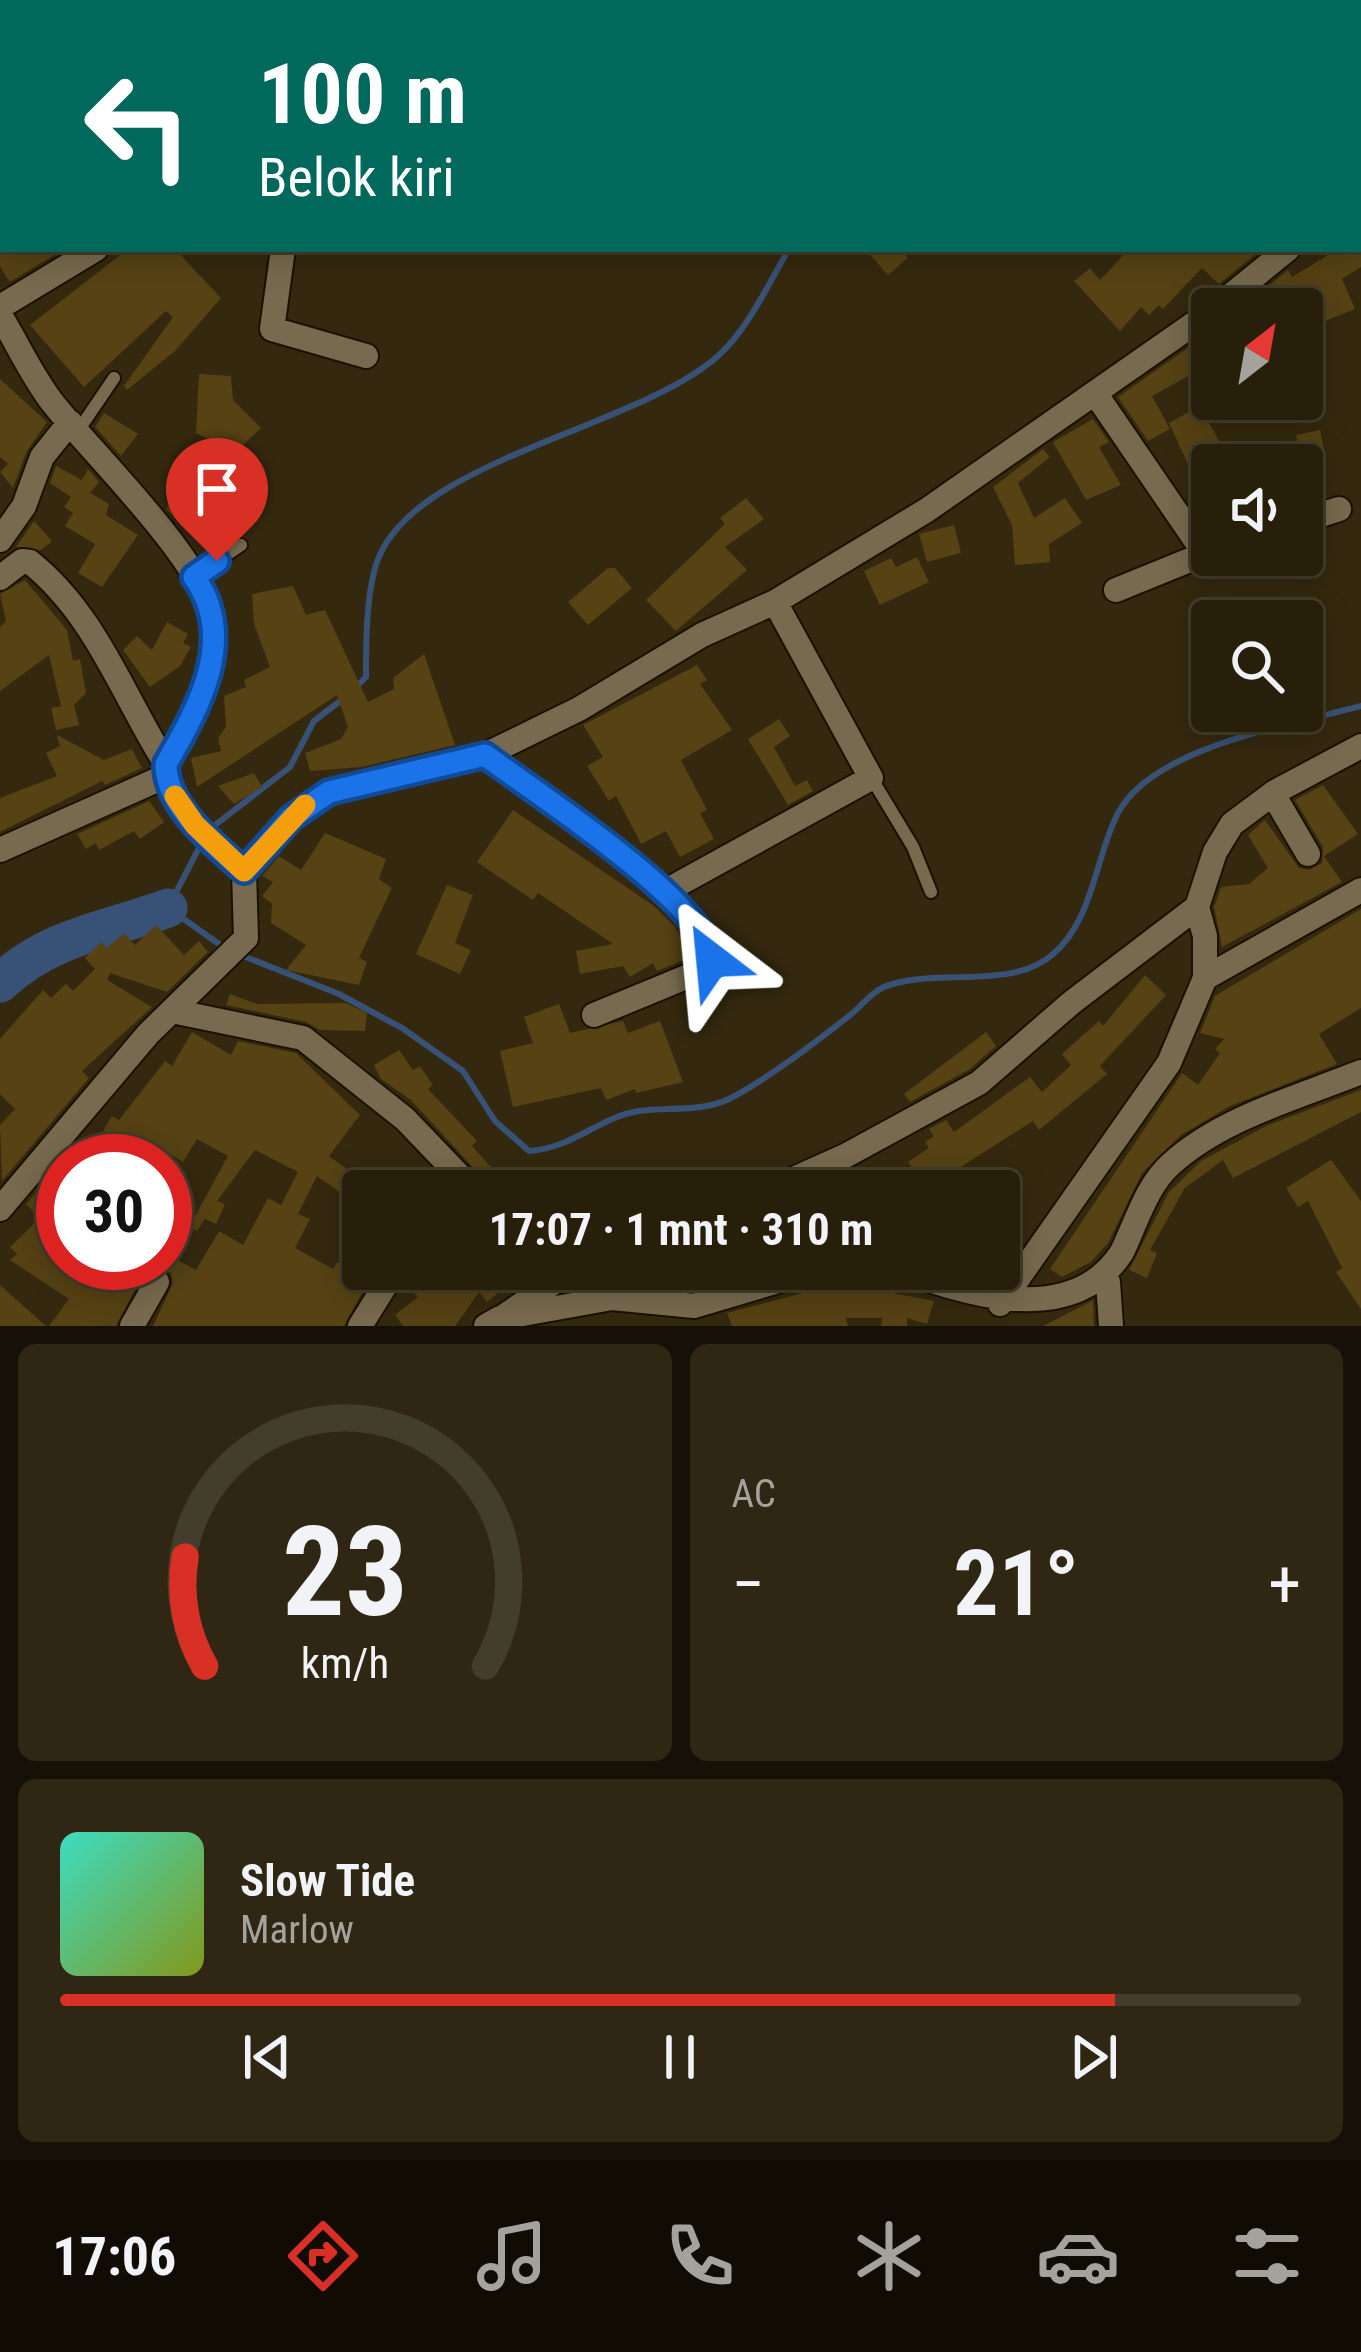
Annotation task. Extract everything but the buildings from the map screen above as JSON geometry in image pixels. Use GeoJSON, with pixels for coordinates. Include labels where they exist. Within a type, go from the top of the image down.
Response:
{"type":"FeatureCollection","features":[{"type":"Feature","properties":{"kind":"street"},"geometry":{"type":"LineString","coordinates":[[0,850],[166,770],[204,695],[212,659],[214,622],[194,577],[50,401],[0,311],[91,252]]}},
{"type":"Feature","properties":{"kind":"street"},"geometry":{"type":"LineString","coordinates":[[283,252],[272,329],[366,356]]}},
{"type":"Feature","properties":{"kind":"street"},"geometry":{"type":"LineString","coordinates":[[1240,288],[1284,252]]}},
{"type":"Feature","properties":{"kind":"street"},"geometry":{"type":"LineString","coordinates":[[75,1134],[172,1011],[230,959],[246,938],[244,871],[291,818],[329,792],[485,755],[579,709],[702,635],[775,602],[927,510],[1191,325]]}},
{"type":"Feature","properties":{"kind":"street"},"geometry":{"type":"LineString","coordinates":[[1095,393],[1191,528]]}},
{"type":"Feature","properties":{"kind":"street"},"geometry":{"type":"LineString","coordinates":[[0,540],[25,506],[42,457],[74,426]]}},
{"type":"Feature","properties":{"kind":"street"},"geometry":{"type":"LineString","coordinates":[[1323,514],[1340,508]]}},
{"type":"Feature","properties":{"kind":"street"},"geometry":{"type":"LineString","coordinates":[[1116,590],[1191,559]]}},
{"type":"Feature","properties":{"kind":"street"},"geometry":{"type":"LineString","coordinates":[[0,578],[22,561],[30,562],[91,624],[131,709],[203,831],[244,871]]}},
{"type":"Feature","properties":{"kind":"street"},"geometry":{"type":"LineString","coordinates":[[666,891],[871,778],[775,602]]}},
{"type":"Feature","properties":{"kind":"street"},"geometry":{"type":"LineString","coordinates":[[1000,1304],[1169,1063],[1205,978],[1205,936],[1197,908],[1215,852],[1232,824],[1274,794],[1361,746]]}},
{"type":"Feature","properties":{"kind":"street"},"geometry":{"type":"LineString","coordinates":[[485,755],[666,891],[700,926],[711,951],[708,968],[594,1015]]}},
{"type":"Feature","properties":{"kind":"street"},"geometry":{"type":"LineString","coordinates":[[1274,794],[1309,854]]}},
{"type":"Feature","properties":{"kind":"street"},"geometry":{"type":"LineString","coordinates":[[1205,978],[1361,890]]}},
{"type":"Feature","properties":{"kind":"street"},"geometry":{"type":"LineString","coordinates":[[813,1170],[979,1083],[1071,1003],[1197,908]]}},
{"type":"Feature","properties":{"kind":"street"},"geometry":{"type":"LineString","coordinates":[[172,1011],[303,1038],[405,1119],[454,1170]]}},
{"type":"Feature","properties":{"kind":"street"},"geometry":{"type":"LineString","coordinates":[[1111,1326],[1108,1282],[1156,1180],[1172,1162],[1249,1117],[1361,1072]]}},
{"type":"Feature","properties":{"kind":"street"},"geometry":{"type":"LineString","coordinates":[[4,1195],[36,1172]]}},
{"type":"Feature","properties":{"kind":"street"},"geometry":{"type":"LineString","coordinates":[[959,1290],[1036,1313],[1072,1304],[1108,1282]]}},
{"type":"Feature","properties":{"kind":"street"},"geometry":{"type":"LineString","coordinates":[[135,1325],[153,1290]]}},
{"type":"Feature","properties":{"kind":"street"},"geometry":{"type":"LineString","coordinates":[[360,1326],[382,1290]]}},
{"type":"Feature","properties":{"kind":"street"},"geometry":{"type":"LineString","coordinates":[[493,1322],[541,1290]]}},
{"type":"Feature","properties":{"kind":"street"},"geometry":{"type":"LineString","coordinates":[[493,1322],[612,1298],[694,1306],[748,1290]]}},
{"type":"Feature","properties":{"kind":"lane"},"geometry":{"type":"LineString","coordinates":[[74,426],[114,378]]}},
{"type":"Feature","properties":{"kind":"lane"},"geometry":{"type":"LineString","coordinates":[[194,577],[241,545]]}},
{"type":"Feature","properties":{"kind":"lane"},"geometry":{"type":"LineString","coordinates":[[871,778],[913,847],[931,892]]}},
{"type":"Feature","properties":{"kind":"waterway"},"geometry":{"type":"LineString","coordinates":[[358,685],[366,677],[368,608],[375,568],[395,531],[429,500],[474,473],[681,382],[718,356],[749,319],[787,252]]}},
{"type":"Feature","properties":{"kind":"waterway"},"geometry":{"type":"LineString","coordinates":[[210,829],[290,767],[314,721],[344,698]]}},
{"type":"Feature","properties":{"kind":"waterway"},"geometry":{"type":"LineString","coordinates":[[238,954],[339,994],[402,1028],[463,1071],[495,1121],[529,1151],[545,1149],[625,1114],[708,1106],[729,1099],[790,1060],[884,987],[904,981],[993,976],[1035,966],[1052,955],[1076,925],[1117,815],[1134,791],[1191,755],[1361,706]]}},
{"type":"Feature","properties":{"kind":"waterway"},"geometry":{"type":"LineString","coordinates":[[203,840],[168,908],[226,949]]}},
{"type":"Feature","properties":{"kind":"waterway"},"geometry":{"type":"LineString","coordinates":[[0,983],[59,945],[168,908]]}},
{"type":"Feature","properties":{"kind":"slow traffic"},"geometry":{"type":"LineString","coordinates":[[175,796],[195,825],[244,871],[305,805]]}},
{"type":"Feature","properties":{"kind":"route"},"geometry":{"type":"LineString","coordinates":[[217,561],[194,577],[205,592],[214,622],[212,659],[204,695],[166,764],[166,776],[195,825],[244,871],[308,802],[329,792],[425,773],[485,755],[666,891],[700,926],[712,960]]}}]}
